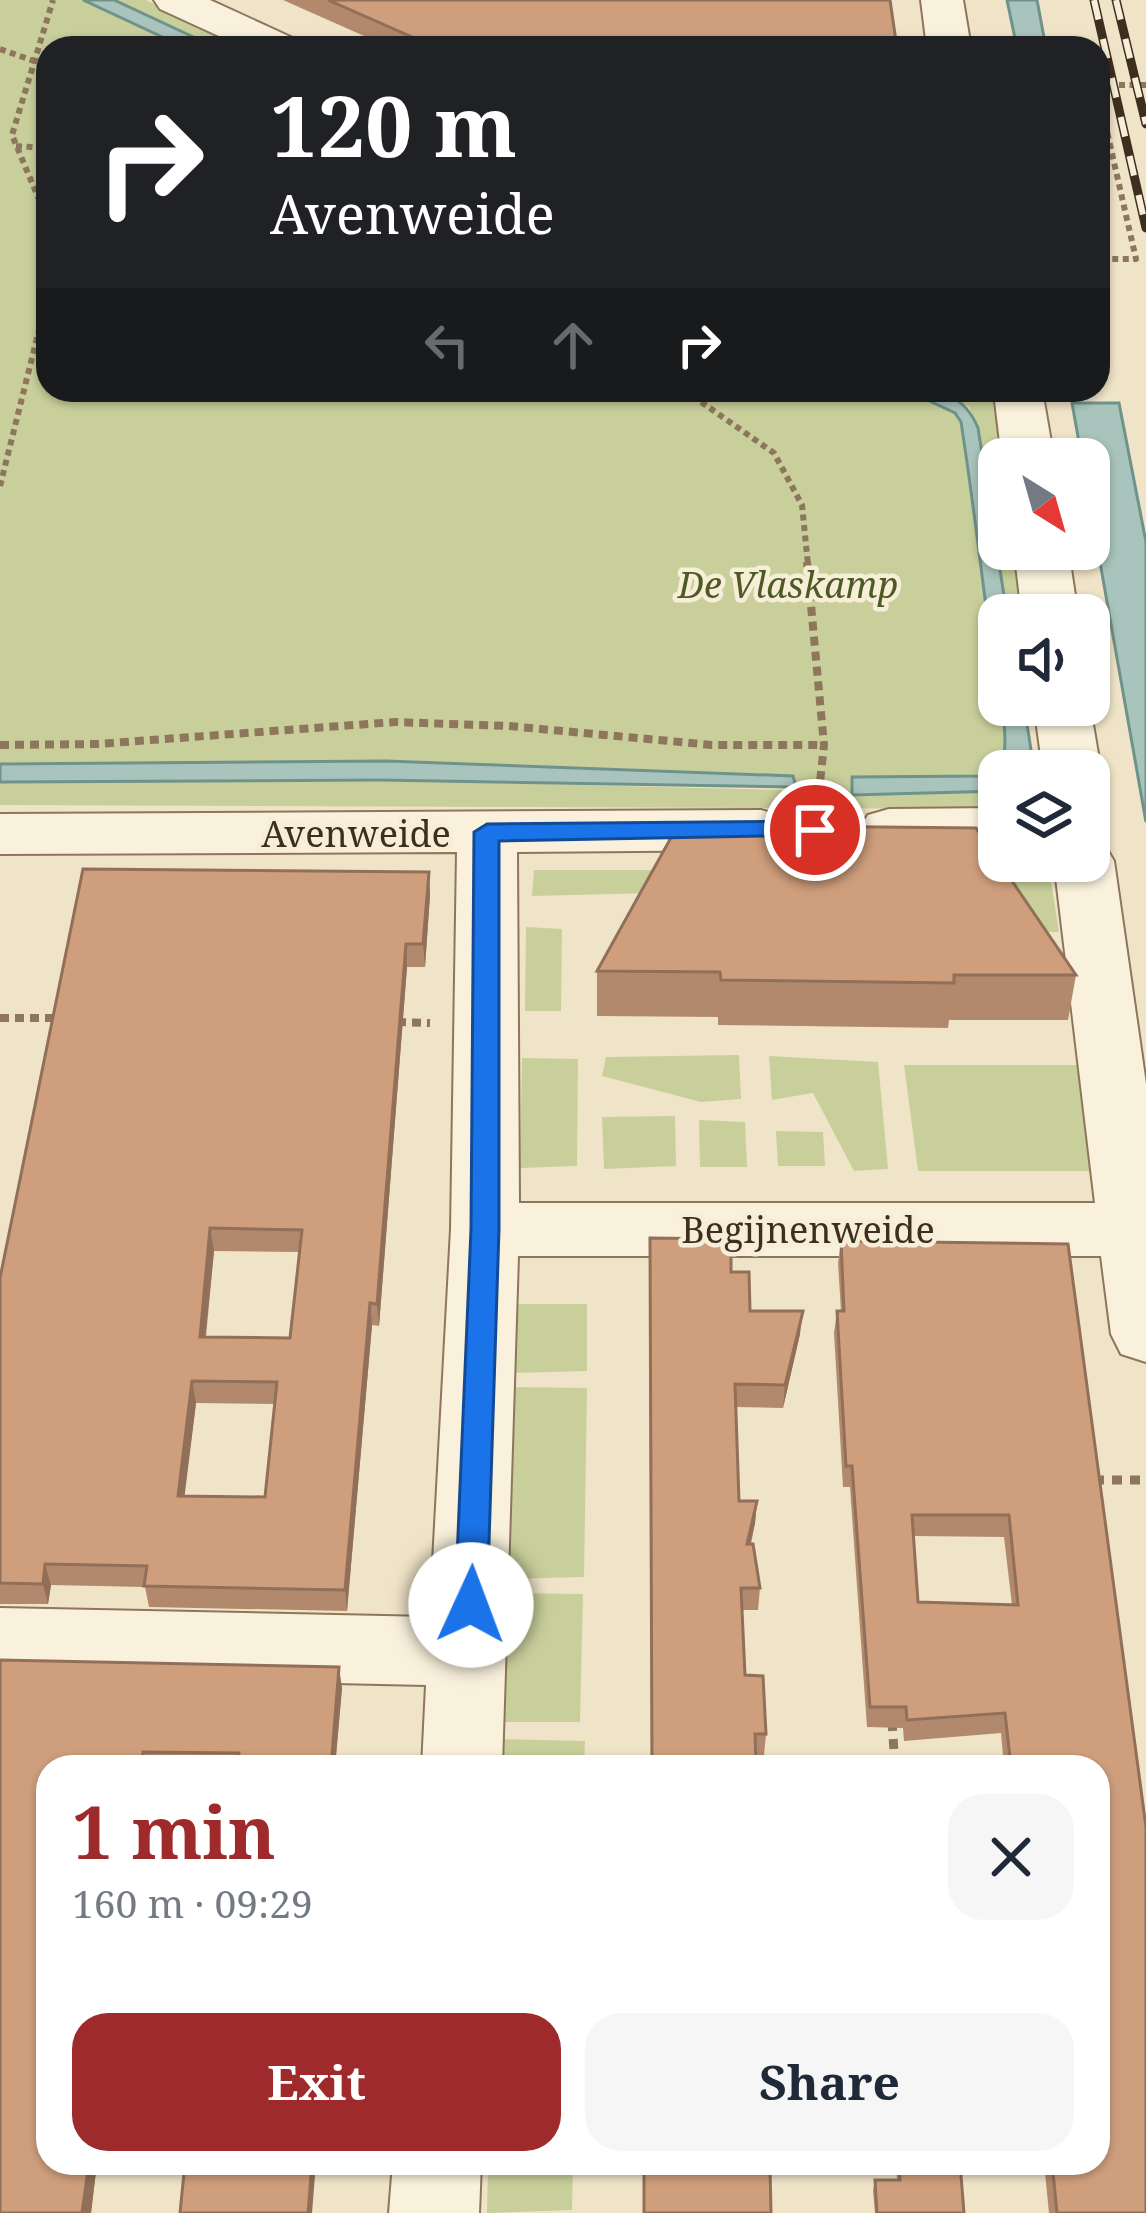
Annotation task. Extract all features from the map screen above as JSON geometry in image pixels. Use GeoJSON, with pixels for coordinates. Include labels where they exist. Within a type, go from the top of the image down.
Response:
{"type":"FeatureCollection","features":[{"type":"Feature","properties":{"kind":"street"},"geometry":{"type":"LineString","coordinates":[[176,0],[254,36]]}},
{"type":"Feature","properties":{"kind":"street"},"geometry":{"type":"LineString","coordinates":[[942,0],[947,36]]}},
{"type":"Feature","properties":{"kind":"street"},"geometry":{"type":"LineString","coordinates":[[1018,402],[1024,438]]}},
{"type":"Feature","properties":{"kind":"street","name":"Avenweide"},"geometry":{"type":"LineString","coordinates":[[0,834],[978,828]]}},
{"type":"Feature","properties":{"kind":"street"},"geometry":{"type":"LineString","coordinates":[[463,1755],[485,1229],[487,832]]}},
{"type":"Feature","properties":{"kind":"street"},"geometry":{"type":"LineString","coordinates":[[1087,882],[1146,1334]]}},
{"type":"Feature","properties":{"kind":"street","name":"Begijnenweide"},"geometry":{"type":"LineString","coordinates":[[485,1229],[1131,1230]]}},
{"type":"Feature","properties":{"kind":"street"},"geometry":{"type":"LineString","coordinates":[[0,1642],[469,1652]]}},
{"type":"Feature","properties":{"kind":"street"},"geometry":{"type":"LineString","coordinates":[[434,2213],[436,2175]]}},
{"type":"Feature","properties":{"kind":"path"},"geometry":{"type":"LineString","coordinates":[[42,36],[53,0]]}},
{"type":"Feature","properties":{"kind":"path"},"geometry":{"type":"LineString","coordinates":[[0,49],[35,60]]}},
{"type":"Feature","properties":{"kind":"path"},"geometry":{"type":"LineString","coordinates":[[36,57],[12,135],[36,193]]}},
{"type":"Feature","properties":{"kind":"path"},"geometry":{"type":"LineString","coordinates":[[1110,87],[1146,85]]}},
{"type":"Feature","properties":{"kind":"path"},"geometry":{"type":"LineString","coordinates":[[0,135],[12,135]]}},
{"type":"Feature","properties":{"kind":"path"},"geometry":{"type":"LineString","coordinates":[[1110,142],[1136,260],[1110,259]]}},
{"type":"Feature","properties":{"kind":"path"},"geometry":{"type":"LineString","coordinates":[[16,146],[36,147]]}},
{"type":"Feature","properties":{"kind":"path"},"geometry":{"type":"LineString","coordinates":[[0,486],[36,342]]}},
{"type":"Feature","properties":{"kind":"path"},"geometry":{"type":"LineString","coordinates":[[701,402],[774,453],[802,505],[827,829]]}},
{"type":"Feature","properties":{"kind":"path"},"geometry":{"type":"LineString","coordinates":[[0,745],[97,744],[395,722],[508,725],[712,745],[824,746]]}},
{"type":"Feature","properties":{"kind":"path"},"geometry":{"type":"LineString","coordinates":[[0,1018],[66,1018]]}},
{"type":"Feature","properties":{"kind":"path"},"geometry":{"type":"LineString","coordinates":[[375,1022],[486,1023]]}},
{"type":"Feature","properties":{"kind":"path"},"geometry":{"type":"LineString","coordinates":[[1078,1480],[1146,1480]]}},
{"type":"Feature","properties":{"kind":"path"},"geometry":{"type":"LineString","coordinates":[[890,1696],[894,1755]]}},
{"type":"Feature","properties":{"kind":"green space","name":"De Vlaskamp"},"geometry":{"type":"Polygon","coordinates":[[[0,0],[83,0],[160,36],[36,36],[36,402],[932,402],[961,421],[985,594],[978,594],[978,726],[1003,726],[1006,750],[978,750],[978,776],[853,777],[852,794],[978,791],[978,809],[0,805],[0,782],[380,780],[786,790],[797,786],[793,776],[386,761],[0,764],[0,0]]]}},
{"type":"Feature","properties":{"kind":"green space"},"geometry":{"type":"Polygon","coordinates":[[[114,0],[146,0],[223,36],[191,36],[114,0]]]}},
{"type":"Feature","properties":{"kind":"green space"},"geometry":{"type":"Polygon","coordinates":[[[960,402],[998,404],[1005,438],[980,438],[969,407],[960,402]]]}},
{"type":"Feature","properties":{"kind":"green space"},"geometry":{"type":"Polygon","coordinates":[[[1000,570],[1025,570],[1029,594],[1004,594],[1000,570]]]}},
{"type":"Feature","properties":{"kind":"green space"},"geometry":{"type":"Polygon","coordinates":[[[534,870],[665,870],[652,893],[532,896],[534,870]]]}},
{"type":"Feature","properties":{"kind":"green space"},"geometry":{"type":"Polygon","coordinates":[[[978,882],[1051,882],[1059,932],[1030,932],[978,882]]]}},
{"type":"Feature","properties":{"kind":"green space"},"geometry":{"type":"Polygon","coordinates":[[[526,927],[562,929],[561,1011],[525,1011],[526,927]]]}},
{"type":"Feature","properties":{"kind":"green space"},"geometry":{"type":"Polygon","coordinates":[[[739,1055],[741,1099],[701,1102],[602,1076],[606,1057],[739,1055]]]}},
{"type":"Feature","properties":{"kind":"green space"},"geometry":{"type":"Polygon","coordinates":[[[769,1056],[878,1062],[888,1169],[854,1171],[813,1093],[772,1100],[769,1056]]]}},
{"type":"Feature","properties":{"kind":"green space"},"geometry":{"type":"Polygon","coordinates":[[[522,1058],[578,1059],[577,1166],[520,1168],[522,1058]]]}},
{"type":"Feature","properties":{"kind":"green space"},"geometry":{"type":"Polygon","coordinates":[[[904,1065],[1079,1065],[1093,1171],[918,1171],[904,1065]]]}},
{"type":"Feature","properties":{"kind":"green space"},"geometry":{"type":"Polygon","coordinates":[[[675,1116],[676,1166],[604,1169],[602,1117],[675,1116]]]}},
{"type":"Feature","properties":{"kind":"green space"},"geometry":{"type":"Polygon","coordinates":[[[699,1120],[745,1122],[747,1167],[700,1167],[699,1120]]]}},
{"type":"Feature","properties":{"kind":"green space"},"geometry":{"type":"Polygon","coordinates":[[[776,1131],[823,1132],[825,1166],[778,1166],[776,1131]]]}},
{"type":"Feature","properties":{"kind":"green space"},"geometry":{"type":"Polygon","coordinates":[[[514,1304],[587,1304],[587,1371],[513,1373],[514,1304]]]}},
{"type":"Feature","properties":{"kind":"green space"},"geometry":{"type":"Polygon","coordinates":[[[511,1387],[587,1388],[584,1577],[505,1579],[511,1387]]]}},
{"type":"Feature","properties":{"kind":"green space"},"geometry":{"type":"Polygon","coordinates":[[[502,1593],[583,1594],[580,1722],[501,1722],[502,1593]]]}},
{"type":"Feature","properties":{"kind":"green space"},"geometry":{"type":"Polygon","coordinates":[[[500,1739],[585,1741],[584,1755],[499,1755],[500,1739]]]}},
{"type":"Feature","properties":{"kind":"green space"},"geometry":{"type":"Polygon","coordinates":[[[488,2175],[573,2175],[572,2210],[487,2213],[488,2175]]]}},
{"type":"Feature","properties":{"kind":"water"},"geometry":{"type":"Polygon","coordinates":[[[83,0],[114,0],[191,36],[160,36],[83,0]]]}},
{"type":"Feature","properties":{"kind":"water"},"geometry":{"type":"Polygon","coordinates":[[[1007,0],[1037,0],[1044,36],[1014,36],[1007,0]]]}},
{"type":"Feature","properties":{"kind":"water"},"geometry":{"type":"Polygon","coordinates":[[[932,402],[959,402],[978,428],[978,549],[961,422],[955,413],[932,402]]]}},
{"type":"Feature","properties":{"kind":"water"},"geometry":{"type":"Polygon","coordinates":[[[1072,403],[1119,403],[1146,542],[1146,822],[1110,619],[1110,594],[1106,594],[1101,570],[1110,570],[1110,438],[1078,438],[1072,403]]]}},
{"type":"Feature","properties":{"kind":"water"},"geometry":{"type":"Polygon","coordinates":[[[981,570],[1000,570],[1004,594],[984,594],[981,570]]]}},
{"type":"Feature","properties":{"kind":"water"},"geometry":{"type":"Polygon","coordinates":[[[1003,726],[1027,726],[1031,750],[1004,750],[1003,726]]]}},
{"type":"Feature","properties":{"kind":"water"},"geometry":{"type":"Polygon","coordinates":[[[386,761],[793,776],[796,787],[380,780],[0,782],[0,764],[386,761]]]}},
{"type":"Feature","properties":{"kind":"water"},"geometry":{"type":"Polygon","coordinates":[[[978,776],[978,792],[852,795],[852,777],[978,776]]]}},
{"type":"Feature","properties":{"kind":"building"},"geometry":{"type":"Polygon","coordinates":[[[328,0],[890,0],[895,36],[410,36],[328,0]]]}},
{"type":"Feature","properties":{"kind":"building"},"geometry":{"type":"Polygon","coordinates":[[[678,825],[976,828],[978,882],[1013,882],[1076,975],[954,975],[954,983],[721,980],[720,972],[597,971],[678,825]]]}},
{"type":"Feature","properties":{"kind":"building"},"geometry":{"type":"Polygon","coordinates":[[[83,869],[429,872],[423,944],[406,944],[377,1304],[370,1303],[345,1590],[144,1586],[147,1566],[45,1564],[43,1584],[0,1583],[0,1278],[83,869]],[[210,1228],[200,1337],[290,1338],[302,1230],[210,1228]],[[192,1381],[178,1496],[265,1497],[277,1382],[192,1381]]]}},
{"type":"Feature","properties":{"kind":"building"},"geometry":{"type":"Polygon","coordinates":[[[650,1238],[731,1239],[731,1272],[749,1272],[750,1311],[803,1311],[785,1385],[735,1384],[739,1501],[757,1501],[747,1544],[753,1544],[760,1588],[741,1588],[745,1675],[763,1676],[766,1734],[755,1734],[756,1755],[652,1755],[650,1238]]]}},
{"type":"Feature","properties":{"kind":"building"},"geometry":{"type":"Polygon","coordinates":[[[841,1241],[1068,1244],[1146,1827],[1146,2213],[1057,2213],[1053,2175],[1110,2175],[1110,1755],[1010,1755],[1005,1713],[907,1720],[906,1707],[870,1707],[852,1466],[846,1466],[837,1311],[844,1311],[841,1241]],[[912,1515],[918,1602],[1018,1605],[1009,1515],[912,1515]]]}},
{"type":"Feature","properties":{"kind":"building"},"geometry":{"type":"Polygon","coordinates":[[[0,1660],[339,1667],[332,1755],[36,1755],[36,2175],[87,2175],[82,2213],[0,2213],[0,1660]]]}},
{"type":"Feature","properties":{"kind":"building"},"geometry":{"type":"Polygon","coordinates":[[[184,2175],[311,2175],[308,2213],[180,2213],[184,2175]]]}},
{"type":"Feature","properties":{"kind":"building"},"geometry":{"type":"Polygon","coordinates":[[[644,2175],[770,2175],[771,2213],[644,2213],[644,2175]]]}},
{"type":"Feature","properties":{"kind":"building"},"geometry":{"type":"Polygon","coordinates":[[[900,2175],[961,2175],[964,2213],[877,2213],[875,2180],[900,2180],[900,2175]]]}},
{"type":"Feature","properties":{"kind":"railway"},"geometry":{"type":"LineString","coordinates":[[1094,0],[1102,36]]}},
{"type":"Feature","properties":{"kind":"railway"},"geometry":{"type":"LineString","coordinates":[[1116,0],[1146,124]]}},
{"type":"Feature","properties":{"kind":"railway"},"geometry":{"type":"LineString","coordinates":[[1110,70],[1146,228]]}},
{"type":"Feature","properties":{"kind":"route"},"geometry":{"type":"LineString","coordinates":[[471,1605],[485,1229],[487,832],[815,830]]}}]}
